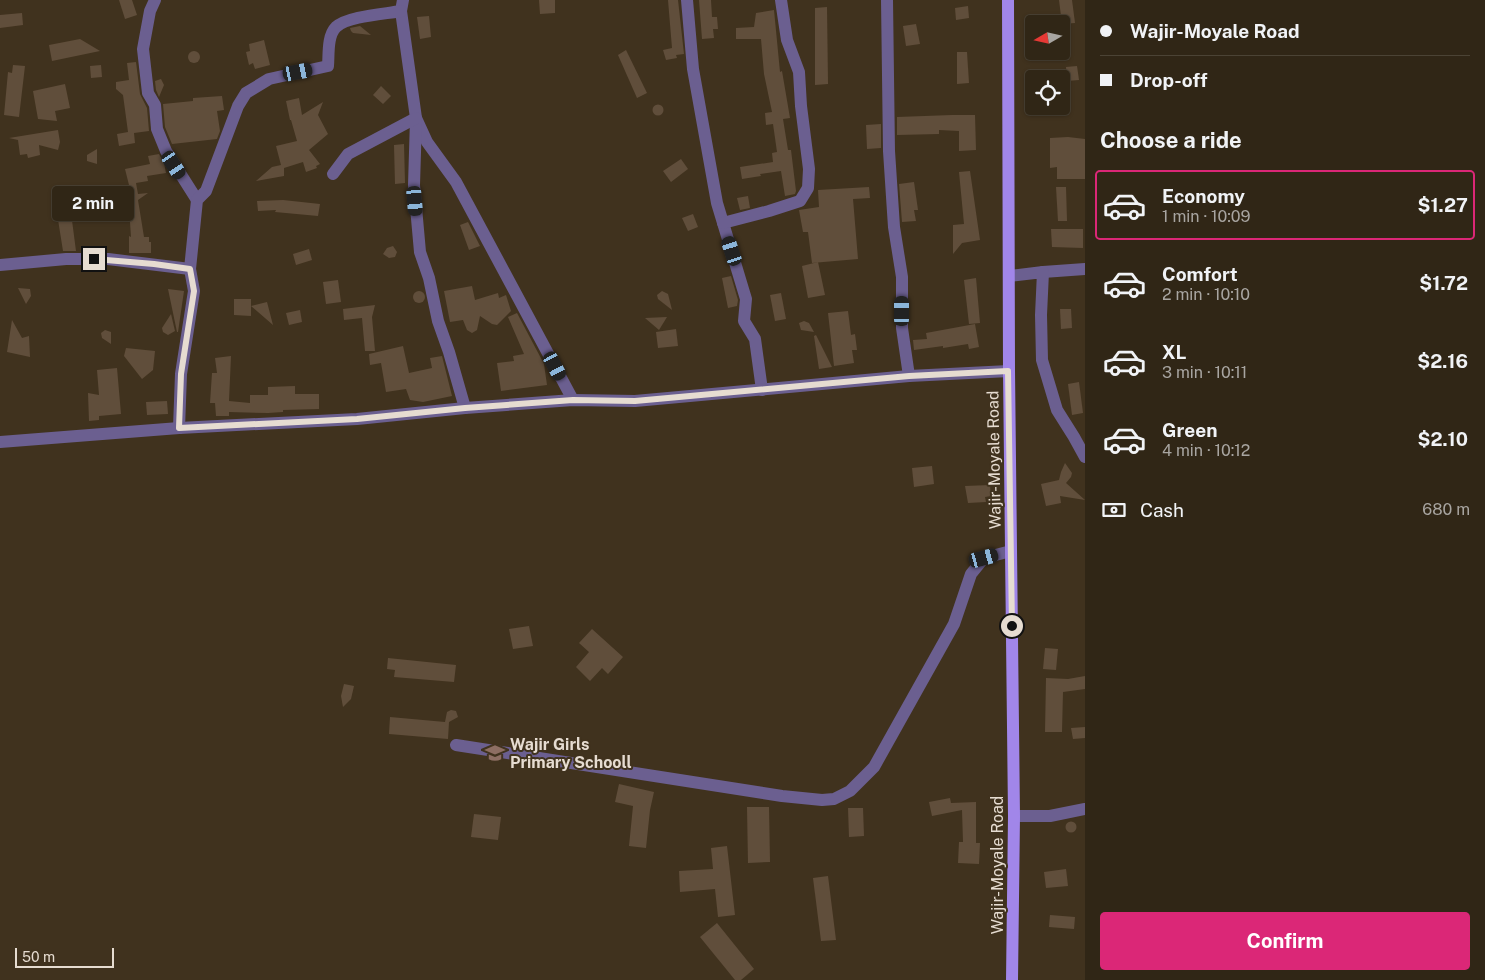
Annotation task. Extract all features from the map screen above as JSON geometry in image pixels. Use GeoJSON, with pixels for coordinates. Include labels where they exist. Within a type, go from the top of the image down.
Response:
{"type":"FeatureCollection","features":[{"type":"Feature","properties":{"kind":"main road","name":"Wajir-Moyale Road"},"geometry":{"type":"LineString","coordinates":[[1008,0],[1008,371],[1014,816],[1012,980]]}},
{"type":"Feature","properties":{"kind":"street"},"geometry":{"type":"LineString","coordinates":[[155,0],[150,11],[143,49],[148,94],[154,105],[157,129],[166,151],[197,200],[190,269],[194,291],[181,374],[179,428]]}},
{"type":"Feature","properties":{"kind":"street"},"geometry":{"type":"LineString","coordinates":[[687,0],[693,69],[717,203],[746,300],[744,322],[755,339],[762,390]]}},
{"type":"Feature","properties":{"kind":"street"},"geometry":{"type":"LineString","coordinates":[[723,223],[800,201],[808,188],[807,141],[801,106],[799,72],[787,40],[781,0]]}},
{"type":"Feature","properties":{"kind":"street"},"geometry":{"type":"LineString","coordinates":[[888,0],[889,151],[894,227],[902,277],[902,328],[909,376]]}},
{"type":"Feature","properties":{"kind":"street"},"geometry":{"type":"LineString","coordinates":[[197,200],[206,191],[238,106],[246,93],[269,79],[328,66],[330,40],[335,28],[348,21],[402,6],[416,118],[414,185],[420,252],[429,278],[438,321],[465,408]]}},
{"type":"Feature","properties":{"kind":"street"},"geometry":{"type":"LineString","coordinates":[[333,174],[348,154],[416,118]]}},
{"type":"Feature","properties":{"kind":"street"},"geometry":{"type":"LineString","coordinates":[[416,118],[427,142],[456,182],[573,400]]}},
{"type":"Feature","properties":{"kind":"street"},"geometry":{"type":"LineString","coordinates":[[0,265],[66,259],[108,259],[190,269]]}},
{"type":"Feature","properties":{"kind":"street"},"geometry":{"type":"LineString","coordinates":[[1009,276],[1085,270]]}},
{"type":"Feature","properties":{"kind":"street"},"geometry":{"type":"LineString","coordinates":[[1044,272],[1041,315],[1042,360],[1057,410],[1085,457]]}},
{"type":"Feature","properties":{"kind":"street"},"geometry":{"type":"LineString","coordinates":[[0,442],[179,428],[357,419],[573,400],[635,401],[909,376],[1008,371]]}},
{"type":"Feature","properties":{"kind":"street"},"geometry":{"type":"LineString","coordinates":[[456,745],[782,796],[822,800],[834,799],[850,791],[874,767],[954,624],[971,574],[984,558],[1011,551]]}},
{"type":"Feature","properties":{"kind":"street"},"geometry":{"type":"LineString","coordinates":[[1014,816],[1050,816],[1085,809]]}},
{"type":"Feature","properties":{"kind":"building"},"geometry":{"type":"Polygon","coordinates":[[[119,0],[132,0],[137,15],[125,19],[119,0]]]}},
{"type":"Feature","properties":{"kind":"building"},"geometry":{"type":"Polygon","coordinates":[[[539,0],[555,0],[555,13],[540,14],[539,0]]]}},
{"type":"Feature","properties":{"kind":"building"},"geometry":{"type":"Polygon","coordinates":[[[668,0],[678,0],[684,54],[676,55],[677,58],[666,60],[663,50],[672,48],[668,0]]]}},
{"type":"Feature","properties":{"kind":"building"},"geometry":{"type":"Polygon","coordinates":[[[699,0],[711,0],[712,17],[717,17],[718,29],[713,29],[714,38],[702,39],[699,0]]]}},
{"type":"Feature","properties":{"kind":"building"},"geometry":{"type":"Polygon","coordinates":[[[1059,0],[1072,0],[1075,23],[1070,23],[1070,15],[1061,15],[1059,0]]]}},
{"type":"Feature","properties":{"kind":"building"},"geometry":{"type":"Polygon","coordinates":[[[968,6],[969,18],[956,20],[955,8],[968,6]]]}},
{"type":"Feature","properties":{"kind":"building"},"geometry":{"type":"Polygon","coordinates":[[[827,7],[828,84],[815,85],[815,8],[827,7]]]}},
{"type":"Feature","properties":{"kind":"building"},"geometry":{"type":"Polygon","coordinates":[[[774,10],[780,72],[782,71],[790,118],[783,119],[788,150],[791,150],[796,191],[795,194],[785,196],[781,171],[742,179],[740,167],[773,162],[772,153],[777,152],[773,124],[766,125],[765,113],[772,112],[764,74],[761,39],[736,39],[736,28],[754,27],[756,13],[774,10]]]}},
{"type":"Feature","properties":{"kind":"building"},"geometry":{"type":"Polygon","coordinates":[[[22,13],[23,25],[0,28],[0,15],[22,13]]]}},
{"type":"Feature","properties":{"kind":"building"},"geometry":{"type":"Polygon","coordinates":[[[429,16],[431,37],[420,39],[417,17],[429,16]]]}},
{"type":"Feature","properties":{"kind":"building"},"geometry":{"type":"Polygon","coordinates":[[[916,24],[920,44],[906,46],[903,26],[916,24]]]}},
{"type":"Feature","properties":{"kind":"building"},"geometry":{"type":"Polygon","coordinates":[[[360,26],[371,35],[353,33],[351,31],[350,28],[360,26]]]}},
{"type":"Feature","properties":{"kind":"building"},"geometry":{"type":"Polygon","coordinates":[[[80,39],[100,51],[52,61],[49,45],[80,39]]]}},
{"type":"Feature","properties":{"kind":"building"},"geometry":{"type":"Polygon","coordinates":[[[264,40],[270,65],[255,69],[253,63],[249,65],[246,52],[250,51],[249,44],[264,40]]]}},
{"type":"Feature","properties":{"kind":"building"},"geometry":{"type":"Polygon","coordinates":[[[626,50],[647,93],[637,98],[618,55],[626,50]]]}},
{"type":"Feature","properties":{"kind":"building"},"geometry":{"type":"Polygon","coordinates":[[[194,51],[200,57],[194,63],[188,57],[194,51]]]}},
{"type":"Feature","properties":{"kind":"building"},"geometry":{"type":"Polygon","coordinates":[[[957,52],[967,52],[969,83],[957,84],[957,52]]]}},
{"type":"Feature","properties":{"kind":"building"},"geometry":{"type":"Polygon","coordinates":[[[136,62],[140,94],[147,108],[149,131],[134,133],[135,143],[119,146],[117,134],[128,132],[123,95],[116,89],[116,82],[129,80],[127,63],[136,62]]]}},
{"type":"Feature","properties":{"kind":"building"},"geometry":{"type":"Polygon","coordinates":[[[13,65],[25,66],[19,117],[4,115],[8,72],[12,73],[13,65]]]}},
{"type":"Feature","properties":{"kind":"building"},"geometry":{"type":"Polygon","coordinates":[[[101,65],[102,77],[91,78],[90,66],[101,65]]]}},
{"type":"Feature","properties":{"kind":"building"},"geometry":{"type":"Polygon","coordinates":[[[1077,66],[1079,80],[1070,81],[1070,70],[1066,70],[1066,67],[1077,66]]]}},
{"type":"Feature","properties":{"kind":"building"},"geometry":{"type":"Polygon","coordinates":[[[161,79],[164,85],[159,97],[155,81],[161,79]]]}},
{"type":"Feature","properties":{"kind":"building"},"geometry":{"type":"Polygon","coordinates":[[[65,84],[70,108],[55,111],[57,121],[38,119],[33,91],[65,84]]]}},
{"type":"Feature","properties":{"kind":"building"},"geometry":{"type":"Polygon","coordinates":[[[381,86],[391,96],[383,104],[373,95],[381,86]]]}},
{"type":"Feature","properties":{"kind":"building"},"geometry":{"type":"Polygon","coordinates":[[[222,96],[224,110],[217,111],[220,131],[217,139],[172,144],[165,127],[163,104],[193,101],[193,98],[222,96]]]}},
{"type":"Feature","properties":{"kind":"building"},"geometry":{"type":"Polygon","coordinates":[[[299,98],[302,115],[323,102],[318,115],[328,134],[309,150],[320,164],[316,166],[317,168],[306,172],[303,162],[284,168],[284,176],[256,181],[272,167],[281,165],[276,146],[297,141],[286,101],[299,98]]]}},
{"type":"Feature","properties":{"kind":"building"},"geometry":{"type":"Polygon","coordinates":[[[658,104],[664,110],[658,116],[652,110],[658,104]]]}},
{"type":"Feature","properties":{"kind":"building"},"geometry":{"type":"Polygon","coordinates":[[[975,115],[976,150],[959,151],[959,131],[939,130],[939,134],[897,135],[897,117],[975,115]]]}},
{"type":"Feature","properties":{"kind":"building"},"geometry":{"type":"Polygon","coordinates":[[[881,124],[881,148],[867,149],[866,125],[881,124]]]}},
{"type":"Feature","properties":{"kind":"building"},"geometry":{"type":"Polygon","coordinates":[[[58,130],[60,142],[58,150],[39,145],[40,155],[28,158],[27,154],[20,155],[18,140],[9,138],[58,130]]]}},
{"type":"Feature","properties":{"kind":"building"},"geometry":{"type":"Polygon","coordinates":[[[1068,137],[1085,139],[1085,179],[1057,179],[1057,167],[1050,168],[1050,138],[1068,137]]]}},
{"type":"Feature","properties":{"kind":"building"},"geometry":{"type":"Polygon","coordinates":[[[404,144],[405,183],[395,184],[394,145],[404,144]]]}},
{"type":"Feature","properties":{"kind":"building"},"geometry":{"type":"Polygon","coordinates":[[[97,149],[97,164],[87,161],[87,155],[97,149]]]}},
{"type":"Feature","properties":{"kind":"building"},"geometry":{"type":"Polygon","coordinates":[[[159,154],[164,163],[166,173],[147,176],[148,181],[136,183],[138,194],[148,193],[138,200],[144,237],[149,237],[151,253],[129,253],[129,236],[131,237],[129,207],[110,220],[110,202],[113,198],[129,196],[129,185],[125,169],[150,164],[148,156],[159,154]]]}},
{"type":"Feature","properties":{"kind":"building"},"geometry":{"type":"Polygon","coordinates":[[[681,159],[688,169],[671,182],[663,171],[681,159]]]}},
{"type":"Feature","properties":{"kind":"building"},"geometry":{"type":"Polygon","coordinates":[[[970,171],[980,240],[962,243],[953,254],[953,225],[964,224],[959,172],[970,171]]]}},
{"type":"Feature","properties":{"kind":"building"},"geometry":{"type":"Polygon","coordinates":[[[914,182],[918,210],[914,210],[916,221],[902,222],[899,184],[914,182]]]}},
{"type":"Feature","properties":{"kind":"building"},"geometry":{"type":"Polygon","coordinates":[[[869,187],[870,198],[853,199],[858,259],[812,263],[808,232],[803,232],[799,210],[819,207],[818,190],[869,187]]]}},
{"type":"Feature","properties":{"kind":"building"},"geometry":{"type":"Polygon","coordinates":[[[1056,187],[1066,187],[1067,221],[1058,221],[1056,187]]]}},
{"type":"Feature","properties":{"kind":"building"},"geometry":{"type":"Polygon","coordinates":[[[87,190],[89,203],[70,205],[76,251],[63,251],[56,207],[60,207],[58,194],[87,190]]]}},
{"type":"Feature","properties":{"kind":"building"},"geometry":{"type":"Polygon","coordinates":[[[748,196],[750,208],[740,210],[737,198],[748,196]]]}},
{"type":"Feature","properties":{"kind":"building"},"geometry":{"type":"Polygon","coordinates":[[[283,200],[320,204],[318,216],[275,212],[276,210],[258,211],[257,201],[283,200]]]}},
{"type":"Feature","properties":{"kind":"building"},"geometry":{"type":"Polygon","coordinates":[[[693,214],[698,227],[688,231],[682,218],[693,214]]]}},
{"type":"Feature","properties":{"kind":"building"},"geometry":{"type":"Polygon","coordinates":[[[468,222],[480,246],[469,250],[460,225],[468,222]]]}},
{"type":"Feature","properties":{"kind":"building"},"geometry":{"type":"Polygon","coordinates":[[[1051,229],[1083,229],[1083,248],[1052,247],[1051,229]]]}},
{"type":"Feature","properties":{"kind":"building"},"geometry":{"type":"Polygon","coordinates":[[[393,246],[397,252],[395,257],[389,258],[383,254],[387,248],[393,246]]]}},
{"type":"Feature","properties":{"kind":"building"},"geometry":{"type":"Polygon","coordinates":[[[309,249],[312,260],[296,265],[293,254],[309,249]]]}},
{"type":"Feature","properties":{"kind":"building"},"geometry":{"type":"Polygon","coordinates":[[[818,262],[825,295],[808,298],[802,266],[818,262]]]}},
{"type":"Feature","properties":{"kind":"building"},"geometry":{"type":"Polygon","coordinates":[[[731,276],[738,300],[737,306],[728,308],[722,278],[731,276]]]}},
{"type":"Feature","properties":{"kind":"building"},"geometry":{"type":"Polygon","coordinates":[[[976,278],[980,323],[969,324],[964,280],[976,278]]]}},
{"type":"Feature","properties":{"kind":"building"},"geometry":{"type":"Polygon","coordinates":[[[338,280],[341,302],[326,304],[323,282],[338,280]]]}},
{"type":"Feature","properties":{"kind":"building"},"geometry":{"type":"Polygon","coordinates":[[[472,286],[475,300],[498,293],[499,298],[506,295],[511,311],[497,325],[480,316],[477,330],[472,333],[467,330],[463,320],[450,322],[444,291],[472,286]]]}},
{"type":"Feature","properties":{"kind":"building"},"geometry":{"type":"Polygon","coordinates":[[[18,288],[30,289],[31,296],[26,304],[18,288]]]}},
{"type":"Feature","properties":{"kind":"building"},"geometry":{"type":"Polygon","coordinates":[[[168,289],[184,291],[178,332],[177,332],[168,289]]]}},
{"type":"Feature","properties":{"kind":"building"},"geometry":{"type":"Polygon","coordinates":[[[419,291],[425,297],[419,303],[413,297],[419,291]]]}},
{"type":"Feature","properties":{"kind":"building"},"geometry":{"type":"Polygon","coordinates":[[[662,291],[668,294],[672,310],[658,299],[657,295],[662,291]]]}},
{"type":"Feature","properties":{"kind":"building"},"geometry":{"type":"Polygon","coordinates":[[[781,293],[786,319],[775,321],[770,295],[781,293]]]}},
{"type":"Feature","properties":{"kind":"building"},"geometry":{"type":"Polygon","coordinates":[[[234,299],[251,299],[251,316],[234,315],[234,299]]]}},
{"type":"Feature","properties":{"kind":"building"},"geometry":{"type":"Polygon","coordinates":[[[267,302],[273,325],[251,306],[267,302]]]}},
{"type":"Feature","properties":{"kind":"building"},"geometry":{"type":"Polygon","coordinates":[[[375,305],[372,317],[375,351],[365,351],[362,318],[344,320],[343,309],[375,305]]]}},
{"type":"Feature","properties":{"kind":"building"},"geometry":{"type":"Polygon","coordinates":[[[1060,309],[1071,309],[1072,328],[1061,329],[1060,309]]]}},
{"type":"Feature","properties":{"kind":"building"},"geometry":{"type":"Polygon","coordinates":[[[300,310],[302,322],[289,325],[286,313],[300,310]]]}},
{"type":"Feature","properties":{"kind":"building"},"geometry":{"type":"Polygon","coordinates":[[[848,311],[851,335],[855,334],[857,350],[852,350],[854,363],[834,366],[828,313],[848,311]]]}},
{"type":"Feature","properties":{"kind":"building"},"geometry":{"type":"Polygon","coordinates":[[[517,313],[544,364],[547,385],[501,391],[497,363],[514,361],[513,356],[524,354],[508,317],[517,313]]]}},
{"type":"Feature","properties":{"kind":"building"},"geometry":{"type":"Polygon","coordinates":[[[171,314],[175,331],[168,335],[163,332],[162,328],[171,314]]]}},
{"type":"Feature","properties":{"kind":"building"},"geometry":{"type":"Polygon","coordinates":[[[667,317],[659,330],[645,318],[667,317]]]}},
{"type":"Feature","properties":{"kind":"building"},"geometry":{"type":"Polygon","coordinates":[[[12,320],[22,338],[29,336],[30,357],[7,352],[12,320]]]}},
{"type":"Feature","properties":{"kind":"building"},"geometry":{"type":"Polygon","coordinates":[[[804,321],[809,323],[814,332],[801,330],[799,323],[804,321]]]}},
{"type":"Feature","properties":{"kind":"building"},"geometry":{"type":"Polygon","coordinates":[[[975,324],[979,347],[969,349],[968,344],[914,350],[913,340],[927,339],[926,333],[975,324]]]}},
{"type":"Feature","properties":{"kind":"building"},"geometry":{"type":"Polygon","coordinates":[[[676,329],[678,346],[658,348],[656,332],[676,329]]]}},
{"type":"Feature","properties":{"kind":"building"},"geometry":{"type":"Polygon","coordinates":[[[105,330],[111,332],[111,344],[102,338],[101,333],[105,330]]]}},
{"type":"Feature","properties":{"kind":"building"},"geometry":{"type":"Polygon","coordinates":[[[816,335],[832,367],[819,369],[814,336],[816,335]]]}},
{"type":"Feature","properties":{"kind":"building"},"geometry":{"type":"Polygon","coordinates":[[[403,346],[409,373],[432,368],[430,358],[442,356],[452,396],[423,402],[410,400],[406,389],[386,392],[381,363],[370,365],[369,354],[403,346]]]}},
{"type":"Feature","properties":{"kind":"building"},"geometry":{"type":"Polygon","coordinates":[[[126,348],[155,351],[153,370],[142,379],[124,356],[126,348]]]}},
{"type":"Feature","properties":{"kind":"building"},"geometry":{"type":"Polygon","coordinates":[[[231,356],[229,401],[250,403],[250,395],[268,395],[268,387],[295,386],[295,394],[319,394],[319,409],[283,410],[283,412],[268,413],[229,412],[229,416],[216,416],[215,403],[210,403],[212,373],[217,373],[215,358],[231,356]]]}},
{"type":"Feature","properties":{"kind":"building"},"geometry":{"type":"Polygon","coordinates":[[[117,368],[121,414],[99,416],[99,420],[89,421],[88,393],[99,395],[97,370],[117,368]]]}},
{"type":"Feature","properties":{"kind":"building"},"geometry":{"type":"Polygon","coordinates":[[[1079,382],[1083,413],[1072,415],[1068,384],[1079,382]]]}},
{"type":"Feature","properties":{"kind":"building"},"geometry":{"type":"Polygon","coordinates":[[[167,401],[168,414],[147,415],[146,402],[167,401]]]}},
{"type":"Feature","properties":{"kind":"building"},"geometry":{"type":"Polygon","coordinates":[[[1065,463],[1072,473],[1066,483],[1085,500],[1060,496],[1061,503],[1046,506],[1041,484],[1059,480],[1065,463]]]}},
{"type":"Feature","properties":{"kind":"building"},"geometry":{"type":"Polygon","coordinates":[[[932,466],[934,484],[914,487],[912,468],[932,466]]]}},
{"type":"Feature","properties":{"kind":"building"},"geometry":{"type":"Polygon","coordinates":[[[990,485],[991,496],[985,497],[986,502],[968,503],[965,486],[990,485]]]}},
{"type":"Feature","properties":{"kind":"building"},"geometry":{"type":"Polygon","coordinates":[[[529,626],[533,646],[513,649],[509,629],[529,626]]]}},
{"type":"Feature","properties":{"kind":"building"},"geometry":{"type":"Polygon","coordinates":[[[592,629],[623,657],[608,674],[602,668],[590,681],[576,667],[589,652],[579,643],[592,629]]]}},
{"type":"Feature","properties":{"kind":"building"},"geometry":{"type":"Polygon","coordinates":[[[1045,648],[1058,649],[1056,670],[1043,669],[1045,648]]]}},
{"type":"Feature","properties":{"kind":"building"},"geometry":{"type":"Polygon","coordinates":[[[388,658],[456,665],[454,682],[394,677],[395,670],[387,669],[388,658]]]}},
{"type":"Feature","properties":{"kind":"building"},"geometry":{"type":"Polygon","coordinates":[[[1085,676],[1085,689],[1063,692],[1062,732],[1045,732],[1046,678],[1068,679],[1085,676]]]}},
{"type":"Feature","properties":{"kind":"building"},"geometry":{"type":"Polygon","coordinates":[[[344,684],[354,686],[351,699],[343,707],[341,696],[344,684]]]}},
{"type":"Feature","properties":{"kind":"building"},"geometry":{"type":"Polygon","coordinates":[[[451,710],[456,711],[458,717],[449,722],[448,739],[389,734],[390,717],[445,722],[447,712],[451,710]]]}},
{"type":"Feature","properties":{"kind":"building"},"geometry":{"type":"Polygon","coordinates":[[[1085,727],[1085,738],[1073,739],[1071,728],[1085,727]]]}},
{"type":"Feature","properties":{"kind":"building"},"geometry":{"type":"Polygon","coordinates":[[[619,784],[654,792],[646,848],[629,846],[633,806],[615,802],[619,784]]]}},
{"type":"Feature","properties":{"kind":"building"},"geometry":{"type":"Polygon","coordinates":[[[950,798],[951,803],[976,802],[976,843],[980,843],[979,864],[958,863],[959,842],[963,842],[962,810],[932,816],[929,802],[950,798]]]}},
{"type":"Feature","properties":{"kind":"building"},"geometry":{"type":"Polygon","coordinates":[[[747,807],[769,807],[770,862],[748,863],[747,807]]]}},
{"type":"Feature","properties":{"kind":"building"},"geometry":{"type":"Polygon","coordinates":[[[848,808],[863,808],[864,836],[849,837],[848,808]]]}},
{"type":"Feature","properties":{"kind":"building"},"geometry":{"type":"Polygon","coordinates":[[[474,814],[501,817],[498,840],[471,837],[474,814]]]}},
{"type":"Feature","properties":{"kind":"building"},"geometry":{"type":"Polygon","coordinates":[[[1071,821],[1077,827],[1071,833],[1065,827],[1071,821]]]}},
{"type":"Feature","properties":{"kind":"building"},"geometry":{"type":"Polygon","coordinates":[[[727,846],[735,915],[718,917],[715,889],[680,892],[679,871],[713,869],[711,848],[727,846]]]}},
{"type":"Feature","properties":{"kind":"building"},"geometry":{"type":"Polygon","coordinates":[[[1066,869],[1068,886],[1046,888],[1044,872],[1066,869]]]}},
{"type":"Feature","properties":{"kind":"building"},"geometry":{"type":"Polygon","coordinates":[[[828,876],[836,940],[821,941],[813,878],[828,876]]]}},
{"type":"Feature","properties":{"kind":"building"},"geometry":{"type":"Polygon","coordinates":[[[1050,915],[1075,917],[1074,929],[1049,927],[1050,915]]]}},
{"type":"Feature","properties":{"kind":"building"},"geometry":{"type":"Polygon","coordinates":[[[717,923],[754,969],[741,980],[735,980],[700,937],[717,923]]]}},
{"type":"Feature","properties":{"kind":"place","name":"Wajir Girls Primary Schooll"},"geometry":{"type":"Point","coordinates":[495,753]}},
{"type":"Feature","properties":{"kind":"route"},"geometry":{"type":"LineString","coordinates":[[94,259],[190,269],[194,291],[181,374],[179,428],[357,419],[573,400],[635,401],[909,376],[1008,371],[1012,626]]}}]}
